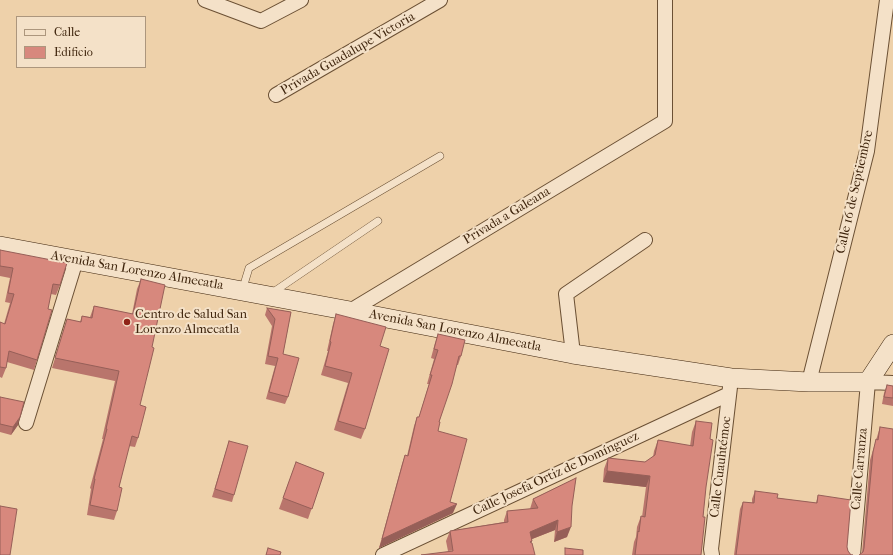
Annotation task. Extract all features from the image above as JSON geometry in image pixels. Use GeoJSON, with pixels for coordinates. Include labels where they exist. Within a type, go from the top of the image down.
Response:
{"type":"FeatureCollection","features":[{"type":"Feature","properties":{"kind":"main road","name":"Avenida San Lorenzo Almecatla"},"geometry":{"type":"LineString","coordinates":[[0,246],[350,311],[730,386],[809,382],[868,382]]}},
{"type":"Feature","properties":{"kind":"main road"},"geometry":{"type":"LineString","coordinates":[[868,382],[893,344]]}},
{"type":"Feature","properties":{"kind":"street"},"geometry":{"type":"LineString","coordinates":[[205,0],[261,22],[300,0]]}},
{"type":"Feature","properties":{"kind":"street","name":"Privada Guadalupe Victoria"},"geometry":{"type":"LineString","coordinates":[[276,95],[440,0]]}},
{"type":"Feature","properties":{"kind":"street","name":"Privada a Galeana"},"geometry":{"type":"LineString","coordinates":[[350,311],[665,121],[665,0]]}},
{"type":"Feature","properties":{"kind":"street","name":"Calle 16 de Septiembre"},"geometry":{"type":"LineString","coordinates":[[809,382],[866,151],[885,34],[887,0]]}},
{"type":"Feature","properties":{"kind":"street"},"geometry":{"type":"LineString","coordinates":[[573,354],[566,294],[644,240]]}},
{"type":"Feature","properties":{"kind":"street"},"geometry":{"type":"LineString","coordinates":[[26,423],[76,260]]}},
{"type":"Feature","properties":{"kind":"street"},"geometry":{"type":"LineString","coordinates":[[868,382],[893,384]]}},
{"type":"Feature","properties":{"kind":"street","name":"Calle Carranza"},"geometry":{"type":"LineString","coordinates":[[853,555],[868,382]]}},
{"type":"Feature","properties":{"kind":"street","name":"Calle Josefa Ortiz de Domínguez"},"geometry":{"type":"LineString","coordinates":[[383,555],[730,386]]}},
{"type":"Feature","properties":{"kind":"street","name":"Calle Cuauhtémoc"},"geometry":{"type":"LineString","coordinates":[[712,555],[711,549],[730,386]]}},
{"type":"Feature","properties":{"kind":"lane"},"geometry":{"type":"LineString","coordinates":[[242,291],[249,268],[440,156]]}},
{"type":"Feature","properties":{"kind":"lane"},"geometry":{"type":"LineString","coordinates":[[268,296],[378,221]]}},
{"type":"Feature","properties":{"kind":"building"},"geometry":{"type":"Polygon","coordinates":[[[0,250],[67,263],[60,285],[53,284],[48,309],[52,310],[37,360],[9,351],[6,368],[0,367],[0,322],[5,324],[14,294],[8,293],[13,268],[0,266],[0,250]]]}},
{"type":"Feature","properties":{"kind":"building"},"geometry":{"type":"Polygon","coordinates":[[[141,279],[165,285],[152,347],[154,348],[140,405],[146,407],[138,438],[132,436],[119,487],[122,488],[117,511],[90,505],[94,479],[107,429],[119,371],[55,358],[67,319],[81,322],[82,316],[92,318],[94,306],[133,314],[141,279]]]}},
{"type":"Feature","properties":{"kind":"building"},"geometry":{"type":"Polygon","coordinates":[[[267,308],[291,312],[283,354],[299,358],[288,397],[269,392],[278,358],[268,356],[275,319],[267,308]]]}},
{"type":"Feature","properties":{"kind":"building"},"geometry":{"type":"Polygon","coordinates":[[[336,314],[386,327],[380,346],[389,349],[365,429],[338,421],[352,373],[325,366],[336,314]]]}},
{"type":"Feature","properties":{"kind":"building"},"geometry":{"type":"Polygon","coordinates":[[[438,334],[465,340],[439,422],[438,431],[467,439],[450,502],[457,504],[382,539],[405,455],[408,456],[417,417],[419,417],[432,375],[430,375],[438,350],[434,349],[438,334]]]}},
{"type":"Feature","properties":{"kind":"building"},"geometry":{"type":"Polygon","coordinates":[[[887,385],[893,386],[893,398],[884,397],[887,385]]]}},
{"type":"Feature","properties":{"kind":"building"},"geometry":{"type":"Polygon","coordinates":[[[0,397],[24,402],[20,417],[13,427],[0,424],[0,397]]]}},
{"type":"Feature","properties":{"kind":"building"},"geometry":{"type":"Polygon","coordinates":[[[696,421],[712,423],[710,439],[713,440],[706,487],[703,517],[705,517],[701,555],[635,555],[641,516],[645,517],[650,476],[607,471],[608,458],[645,462],[655,455],[658,440],[693,446],[696,421]]]}},
{"type":"Feature","properties":{"kind":"building"},"geometry":{"type":"Polygon","coordinates":[[[880,427],[893,429],[893,555],[859,555],[863,552],[864,548],[873,452],[876,439],[878,440],[880,427]]]}},
{"type":"Feature","properties":{"kind":"building"},"geometry":{"type":"Polygon","coordinates":[[[229,441],[248,446],[234,495],[215,489],[229,441]]]}},
{"type":"Feature","properties":{"kind":"building"},"geometry":{"type":"Polygon","coordinates":[[[296,462],[324,473],[312,509],[283,498],[296,462]]]}},
{"type":"Feature","properties":{"kind":"building"},"geometry":{"type":"Polygon","coordinates":[[[576,478],[571,527],[557,532],[558,520],[530,532],[532,541],[530,542],[532,543],[535,555],[421,555],[453,551],[450,531],[508,522],[507,511],[538,508],[533,499],[576,478]]]}},
{"type":"Feature","properties":{"kind":"building"},"geometry":{"type":"Polygon","coordinates":[[[755,491],[778,494],[777,498],[817,503],[818,495],[851,500],[847,547],[851,555],[736,555],[743,502],[754,503],[755,491]]]}},
{"type":"Feature","properties":{"kind":"building"},"geometry":{"type":"Polygon","coordinates":[[[0,506],[17,509],[10,555],[0,555],[0,506]]]}},
{"type":"Feature","properties":{"kind":"building"},"geometry":{"type":"Polygon","coordinates":[[[268,548],[281,552],[280,555],[266,555],[268,548]]]}},
{"type":"Feature","properties":{"kind":"building"},"geometry":{"type":"Polygon","coordinates":[[[565,548],[583,550],[583,555],[565,555],[565,548]]]}},
{"type":"Feature","properties":{"kind":"place","name":"Centro de Salud San Lorenzo Almecatla"},"geometry":{"type":"Point","coordinates":[127,322]}}]}
